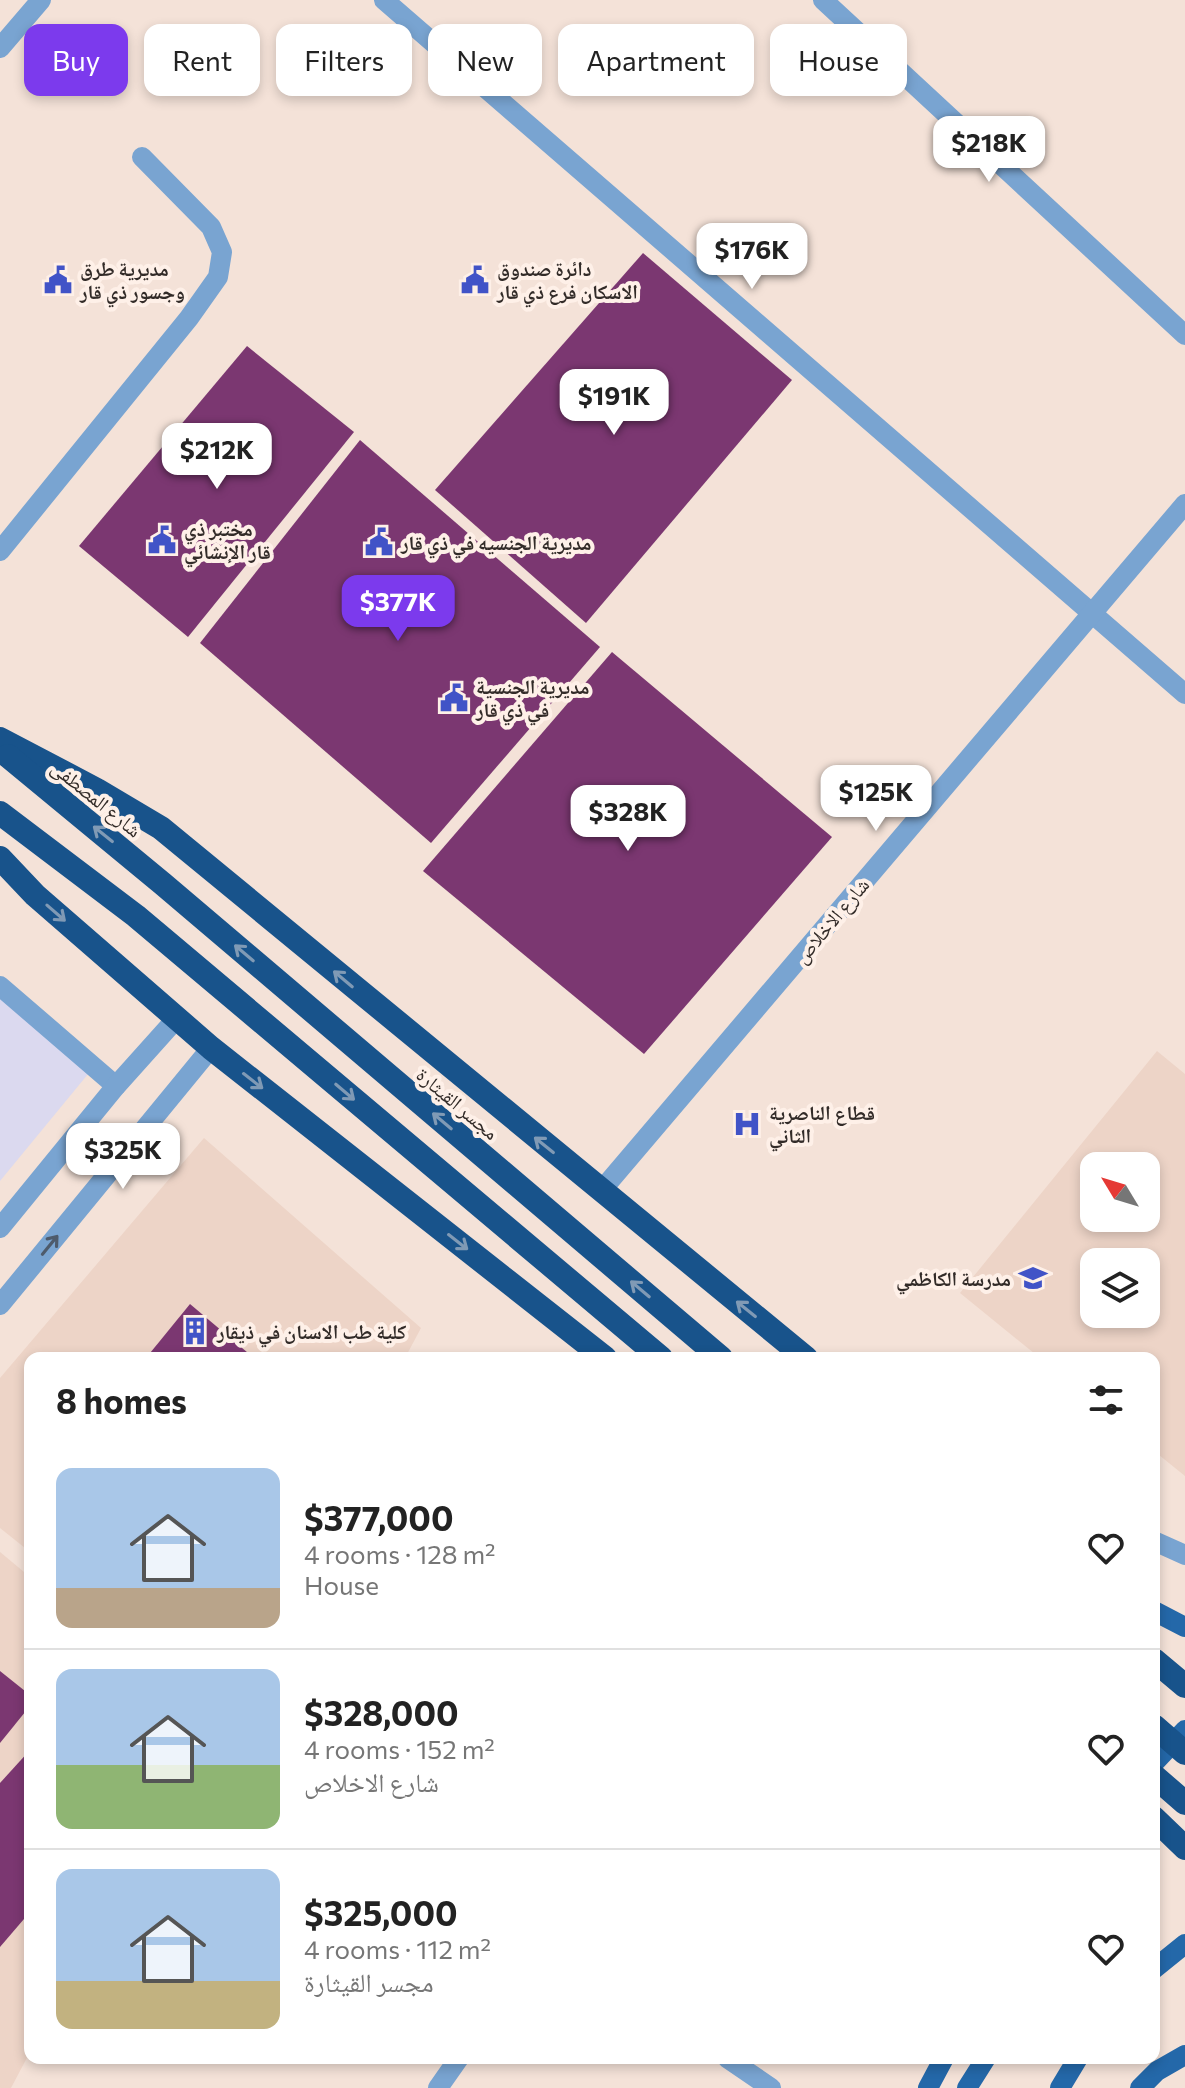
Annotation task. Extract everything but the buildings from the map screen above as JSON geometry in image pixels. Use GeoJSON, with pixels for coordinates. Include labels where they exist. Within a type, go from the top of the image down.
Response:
{"type":"FeatureCollection","features":[{"type":"Feature","properties":{"kind":"highway"},"geometry":{"type":"LineString","coordinates":[[0,739],[161,828],[799,1352]]}},
{"type":"Feature","properties":{"kind":"highway","name":"شارع المصطفى"},"geometry":{"type":"LineString","coordinates":[[0,750],[163,884]]}},
{"type":"Feature","properties":{"kind":"highway"},"geometry":{"type":"LineString","coordinates":[[0,813],[136,916],[654,1352]]}},
{"type":"Feature","properties":{"kind":"highway"},"geometry":{"type":"LineString","coordinates":[[0,858],[35,895],[211,1048],[597,1352]]}},
{"type":"Feature","properties":{"kind":"highway","name":"مجسر القيثارة"},"geometry":{"type":"LineString","coordinates":[[163,884],[714,1352]]}},
{"type":"Feature","properties":{"kind":"highway"},"geometry":{"type":"LineString","coordinates":[[1160,1665],[1185,1686]]}},
{"type":"Feature","properties":{"kind":"highway"},"geometry":{"type":"LineString","coordinates":[[1160,1731],[1185,1753]]}},
{"type":"Feature","properties":{"kind":"highway"},"geometry":{"type":"LineString","coordinates":[[1160,1781],[1185,1803]]}},
{"type":"Feature","properties":{"kind":"highway"},"geometry":{"type":"LineString","coordinates":[[1160,1824],[1185,1848]]}},
{"type":"Feature","properties":{"kind":"main road"},"geometry":{"type":"LineString","coordinates":[[1160,1614],[1185,1627]]}},
{"type":"Feature","properties":{"kind":"main road"},"geometry":{"type":"LineString","coordinates":[[1160,1757],[1185,1730]]}},
{"type":"Feature","properties":{"kind":"main road"},"geometry":{"type":"LineString","coordinates":[[1160,1964],[1185,1944]]}},
{"type":"Feature","properties":{"kind":"main road"},"geometry":{"type":"LineString","coordinates":[[1140,2088],[1157,2071],[1185,2055]]}},
{"type":"Feature","properties":{"kind":"main road"},"geometry":{"type":"LineString","coordinates":[[928,2088],[941,2064]]}},
{"type":"Feature","properties":{"kind":"main road"},"geometry":{"type":"LineString","coordinates":[[967,2088],[982,2064]]}},
{"type":"Feature","properties":{"kind":"main road"},"geometry":{"type":"LineString","coordinates":[[1060,2088],[1074,2064]]}},
{"type":"Feature","properties":{"kind":"street"},"geometry":{"type":"LineString","coordinates":[[0,48],[41,0]]}},
{"type":"Feature","properties":{"kind":"street"},"geometry":{"type":"LineString","coordinates":[[384,0],[1185,694]]}},
{"type":"Feature","properties":{"kind":"street"},"geometry":{"type":"LineString","coordinates":[[823,0],[1185,335]]}},
{"type":"Feature","properties":{"kind":"street"},"geometry":{"type":"LineString","coordinates":[[0,551],[189,318],[218,277],[222,252],[211,227],[142,157]]}},
{"type":"Feature","properties":{"kind":"street","name":"شارع الاخلاص"},"geometry":{"type":"LineString","coordinates":[[601,1191],[1185,504]]}},
{"type":"Feature","properties":{"kind":"street"},"geometry":{"type":"LineString","coordinates":[[0,986],[116,1086]]}},
{"type":"Feature","properties":{"kind":"street"},"geometry":{"type":"LineString","coordinates":[[0,1228],[116,1086],[176,1019]]}},
{"type":"Feature","properties":{"kind":"street"},"geometry":{"type":"LineString","coordinates":[[0,1305],[211,1048]]}},
{"type":"Feature","properties":{"kind":"street"},"geometry":{"type":"LineString","coordinates":[[783,1339],[806,1352]]}},
{"type":"Feature","properties":{"kind":"street"},"geometry":{"type":"LineString","coordinates":[[1160,1544],[1185,1555]]}},
{"type":"Feature","properties":{"kind":"street"},"geometry":{"type":"LineString","coordinates":[[438,2088],[455,2064]]}},
{"type":"Feature","properties":{"kind":"street"},"geometry":{"type":"LineString","coordinates":[[736,2064],[771,2088]]}},
{"type":"Feature","properties":{"kind":"shaded area"},"geometry":{"type":"Polygon","coordinates":[[[0,989],[93,1068],[0,1181],[0,989]]]}},
{"type":"Feature","properties":{"kind":"shaded area","name":"مدرسة الكاظمي"},"geometry":{"type":"Polygon","coordinates":[[[1157,1051],[1185,1074],[1185,1476],[1160,1456],[1160,1352],[1033,1352],[960,1293],[1157,1051]]]}},
{"type":"Feature","properties":{"kind":"shaded area"},"geometry":{"type":"Polygon","coordinates":[[[204,1138],[421,1328],[408,1352],[24,1352],[24,1547],[0,1528],[0,1378],[204,1138]]]}},
{"type":"Feature","properties":{"kind":"shaded area"},"geometry":{"type":"Polygon","coordinates":[[[0,1552],[24,1572],[24,2063],[11,2088],[0,2088],[0,1552]]]}},
{"type":"Feature","properties":{"kind":"place","name":"مديرية طرق وجسور ذي قار"},"geometry":{"type":"Point","coordinates":[58,280]}},
{"type":"Feature","properties":{"kind":"place","name":"دائرة صندوق الاسكان فرع ذي قار"},"geometry":{"type":"Point","coordinates":[475,280]}},
{"type":"Feature","properties":{"kind":"place","name":"مختبر ذي قار الإنشائي"},"geometry":{"type":"Point","coordinates":[162,540]}},
{"type":"Feature","properties":{"kind":"place","name":"مديرية الجنسيه في ذي قار"},"geometry":{"type":"Point","coordinates":[379,542]}},
{"type":"Feature","properties":{"kind":"place","name":"مديرية الجنسية في ذي قار"},"geometry":{"type":"Point","coordinates":[454,698]}},
{"type":"Feature","properties":{"kind":"place","name":"قطاع الناصرية الثاني"},"geometry":{"type":"Point","coordinates":[747,1124]}},
{"type":"Feature","properties":{"kind":"place","name":"مدرسة الكاظمي"},"geometry":{"type":"Point","coordinates":[1033,1278]}},
{"type":"Feature","properties":{"kind":"place","name":"كلية طب الاسنان في ذيقار"},"geometry":{"type":"Point","coordinates":[195,1331]}}]}
